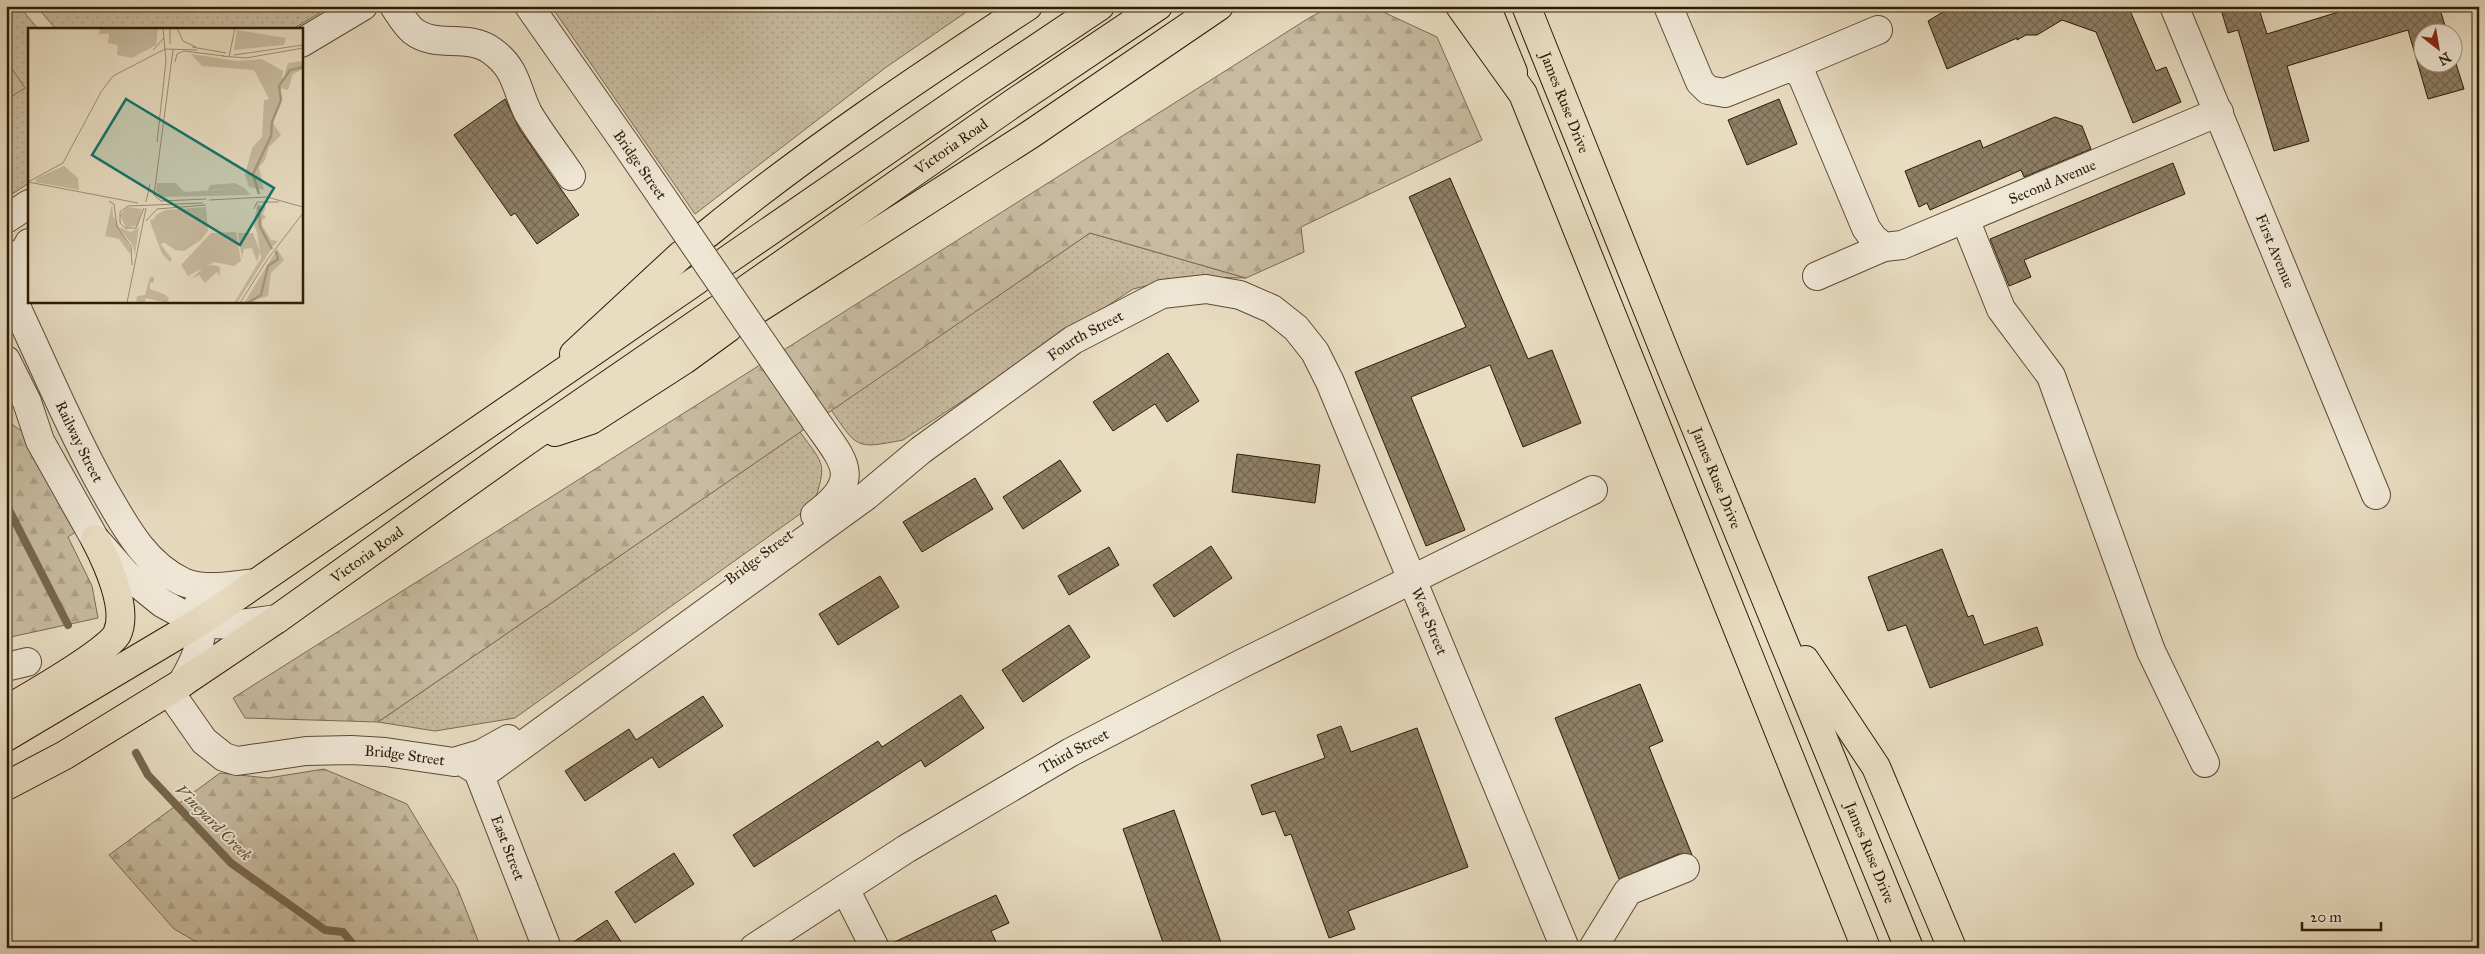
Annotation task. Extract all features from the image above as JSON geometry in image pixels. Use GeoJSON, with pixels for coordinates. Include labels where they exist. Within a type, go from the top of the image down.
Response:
{"type":"FeatureCollection","features":[{"type":"Feature","properties":{"kind":"main road"},"geometry":{"type":"LineString","coordinates":[[707,234],[765,187],[883,103],[1028,6]]}},
{"type":"Feature","properties":{"kind":"main road"},"geometry":{"type":"LineString","coordinates":[[726,262],[1100,6]]}},
{"type":"Feature","properties":{"kind":"main road","name":"Victoria Road"},"geometry":{"type":"LineString","coordinates":[[1158,6],[1012,104],[753,299],[1031,134],[1219,6]]}},
{"type":"Feature","properties":{"kind":"main road"},"geometry":{"type":"LineString","coordinates":[[1460,6],[1522,94]]}},
{"type":"Feature","properties":{"kind":"main road"},"geometry":{"type":"LineString","coordinates":[[1486,6],[1866,948]]}},
{"type":"Feature","properties":{"kind":"main road","name":"James Ruse Drive"},"geometry":{"type":"LineString","coordinates":[[1526,6],[1668,360],[1787,646],[1909,948]]}},
{"type":"Feature","properties":{"kind":"main road"},"geometry":{"type":"LineString","coordinates":[[539,388],[681,255]]}},
{"type":"Feature","properties":{"kind":"main road"},"geometry":{"type":"LineString","coordinates":[[6,737],[117,673],[201,620],[698,280]]}},
{"type":"Feature","properties":{"kind":"main road","name":"Victoria Road"},"geometry":{"type":"LineString","coordinates":[[6,786],[65,755],[176,687],[277,619],[525,442],[591,420],[684,360],[723,319]]}},
{"type":"Feature","properties":{"kind":"main road"},"geometry":{"type":"LineString","coordinates":[[6,710],[104,648],[117,634],[120,620],[115,587],[95,539]]}},
{"type":"Feature","properties":{"kind":"main road"},"geometry":{"type":"LineString","coordinates":[[1787,646],[1802,655],[1876,767],[1952,948]]}},
{"type":"Feature","properties":{"kind":"street"},"geometry":{"type":"LineString","coordinates":[[302,42],[363,6]]}},
{"type":"Feature","properties":{"kind":"street"},"geometry":{"type":"LineString","coordinates":[[394,6],[409,27],[422,36],[438,41],[471,42],[492,51],[516,80],[528,111],[571,176]]}},
{"type":"Feature","properties":{"kind":"street","name":"Bridge Street"},"geometry":{"type":"LineString","coordinates":[[176,687],[195,730],[217,752],[230,760],[247,760],[306,751],[350,750],[386,752],[454,762],[481,754],[507,740],[670,624],[833,501],[844,483],[844,466],[815,420],[529,6]]}},
{"type":"Feature","properties":{"kind":"street"},"geometry":{"type":"LineString","coordinates":[[1668,6],[1700,82],[1708,90],[1725,93],[1878,30]]}},
{"type":"Feature","properties":{"kind":"street","name":"First Avenue"},"geometry":{"type":"LineString","coordinates":[[2174,6],[2376,496]]}},
{"type":"Feature","properties":{"kind":"street"},"geometry":{"type":"LineString","coordinates":[[1788,68],[1798,71],[1803,78],[1866,228],[1873,238],[1884,247]]}},
{"type":"Feature","properties":{"kind":"street","name":"Second Avenue"},"geometry":{"type":"LineString","coordinates":[[1817,276],[1884,247],[1902,245],[2219,112]]}},
{"type":"Feature","properties":{"kind":"street"},"geometry":{"type":"LineString","coordinates":[[6,219],[28,205]]}},
{"type":"Feature","properties":{"kind":"street"},"geometry":{"type":"LineString","coordinates":[[1965,218],[2001,309],[2051,376],[2151,651],[2205,763]]}},
{"type":"Feature","properties":{"kind":"street"},"geometry":{"type":"LineString","coordinates":[[14,273],[28,245]]}},
{"type":"Feature","properties":{"kind":"street","name":"Railway Street"},"geometry":{"type":"LineString","coordinates":[[14,273],[14,298],[78,443],[130,536],[154,562],[184,582]]}},
{"type":"Feature","properties":{"kind":"street","name":"Fourth Street"},"geometry":{"type":"LineString","coordinates":[[921,450],[1073,340],[1162,294],[1206,289],[1240,295],[1272,309]]}},
{"type":"Feature","properties":{"kind":"street","name":"West Street"},"geometry":{"type":"LineString","coordinates":[[1272,309],[1296,328],[1315,352],[1330,382],[1411,582],[1565,948]]}},
{"type":"Feature","properties":{"kind":"street"},"geometry":{"type":"LineString","coordinates":[[6,360],[27,402],[40,441],[95,539],[125,573],[155,599],[176,611],[201,620],[220,625],[277,619]]}},
{"type":"Feature","properties":{"kind":"street","name":"Bridge Street"},"geometry":{"type":"LineString","coordinates":[[480,776],[866,496],[921,450]]}},
{"type":"Feature","properties":{"kind":"street","name":"Third Street"},"geometry":{"type":"LineString","coordinates":[[754,948],[906,849],[1071,752],[1241,664],[1411,582],[1593,490]]}},
{"type":"Feature","properties":{"kind":"street"},"geometry":{"type":"LineString","coordinates":[[184,582],[215,586],[255,583]]}},
{"type":"Feature","properties":{"kind":"street"},"geometry":{"type":"LineString","coordinates":[[176,687],[200,649],[201,620],[196,600],[184,582]]}},
{"type":"Feature","properties":{"kind":"street"},"geometry":{"type":"LineString","coordinates":[[454,762],[474,767],[480,776]]}},
{"type":"Feature","properties":{"kind":"street","name":"East Street"},"geometry":{"type":"LineString","coordinates":[[480,776],[547,948]]}},
{"type":"Feature","properties":{"kind":"street"},"geometry":{"type":"LineString","coordinates":[[1593,948],[1628,891],[1685,868]]}},
{"type":"Feature","properties":{"kind":"street"},"geometry":{"type":"LineString","coordinates":[[845,888],[875,948]]}},
{"type":"Feature","properties":{"kind":"green space"},"geometry":{"type":"Polygon","coordinates":[[[6,6],[19,6],[37,28],[28,28],[28,184],[6,198],[6,6]]]}},
{"type":"Feature","properties":{"kind":"green space"},"geometry":{"type":"Polygon","coordinates":[[[36,6],[331,6],[295,28],[55,28],[36,6]]]}},
{"type":"Feature","properties":{"kind":"green space"},"geometry":{"type":"Polygon","coordinates":[[[551,6],[975,6],[885,68],[695,214],[551,6]]]}},
{"type":"Feature","properties":{"kind":"green space"},"geometry":{"type":"Polygon","coordinates":[[[1379,10],[1437,37],[1482,140],[1301,227],[1304,252],[1246,278],[1090,233],[378,722],[245,718],[233,698],[1309,18],[1322,11],[1379,10]]]}},
{"type":"Feature","properties":{"kind":"green space"},"geometry":{"type":"Polygon","coordinates":[[[6,60],[25,88],[6,100],[6,60]]]}},
{"type":"Feature","properties":{"kind":"green space"},"geometry":{"type":"Polygon","coordinates":[[[1090,233],[1246,278],[1184,277],[1133,289],[903,440],[867,445],[853,439],[847,432],[831,410],[1090,233]]]}},
{"type":"Feature","properties":{"kind":"green space"},"geometry":{"type":"Polygon","coordinates":[[[6,413],[13,425],[32,438],[83,527],[68,537],[92,586],[98,618],[6,638],[6,413]]]}},
{"type":"Feature","properties":{"kind":"green space"},"geometry":{"type":"Polygon","coordinates":[[[800,432],[815,452],[821,466],[821,480],[814,504],[515,718],[435,731],[378,722],[800,432]]]}},
{"type":"Feature","properties":{"kind":"green space"},"geometry":{"type":"Polygon","coordinates":[[[324,769],[407,804],[457,887],[481,948],[207,948],[174,929],[109,855],[220,773],[268,778],[324,769]]]}},
{"type":"Feature","properties":{"kind":"building"},"geometry":{"type":"Polygon","coordinates":[[[1953,6],[2128,6],[2156,71],[2166,67],[2181,102],[2133,123],[2096,32],[2062,20],[2037,35],[2026,35],[2017,40],[2017,38],[1947,69],[1928,21],[1953,6]]]}},
{"type":"Feature","properties":{"kind":"building"},"geometry":{"type":"Polygon","coordinates":[[[2220,6],[2258,6],[2267,34],[2358,6],[2439,6],[2444,22],[2412,22],[2412,44],[2408,30],[2287,66],[2309,141],[2274,151],[2238,30],[2228,33],[2220,6]]]}},
{"type":"Feature","properties":{"kind":"building"},"geometry":{"type":"Polygon","coordinates":[[[2420,72],[2459,72],[2464,89],[2428,99],[2420,72]]]}},
{"type":"Feature","properties":{"kind":"building"},"geometry":{"type":"Polygon","coordinates":[[[505,99],[520,130],[579,215],[537,244],[515,213],[511,216],[454,135],[505,99]]]}},
{"type":"Feature","properties":{"kind":"building"},"geometry":{"type":"Polygon","coordinates":[[[1779,99],[1797,144],[1747,165],[1728,120],[1779,99]]]}},
{"type":"Feature","properties":{"kind":"building"},"geometry":{"type":"Polygon","coordinates":[[[2055,117],[2082,126],[2091,149],[2024,177],[2021,170],[1930,210],[1927,203],[1919,207],[1905,171],[1980,140],[1983,148],[2055,117]]]}},
{"type":"Feature","properties":{"kind":"building"},"geometry":{"type":"Polygon","coordinates":[[[2173,163],[2185,194],[2024,260],[2031,277],[2009,286],[1990,239],[2173,163]]]}},
{"type":"Feature","properties":{"kind":"building"},"geometry":{"type":"Polygon","coordinates":[[[1450,178],[1528,359],[1552,350],[1581,423],[1523,447],[1490,365],[1411,397],[1465,530],[1426,546],[1355,372],[1466,327],[1409,197],[1450,178]]]}},
{"type":"Feature","properties":{"kind":"building"},"geometry":{"type":"Polygon","coordinates":[[[1168,353],[1199,401],[1167,422],[1155,404],[1113,431],[1093,402],[1168,353]]]}},
{"type":"Feature","properties":{"kind":"building"},"geometry":{"type":"Polygon","coordinates":[[[1237,454],[1320,465],[1315,503],[1232,492],[1237,454]]]}},
{"type":"Feature","properties":{"kind":"building"},"geometry":{"type":"Polygon","coordinates":[[[1060,460],[1081,491],[1023,529],[1003,497],[1060,460]]]}},
{"type":"Feature","properties":{"kind":"building"},"geometry":{"type":"Polygon","coordinates":[[[975,478],[993,509],[922,552],[903,522],[975,478]]]}},
{"type":"Feature","properties":{"kind":"building"},"geometry":{"type":"Polygon","coordinates":[[[1211,546],[1232,578],[1174,617],[1153,585],[1211,546]]]}},
{"type":"Feature","properties":{"kind":"building"},"geometry":{"type":"Polygon","coordinates":[[[1109,547],[1119,565],[1069,595],[1058,576],[1109,547]]]}},
{"type":"Feature","properties":{"kind":"building"},"geometry":{"type":"Polygon","coordinates":[[[1942,549],[1968,617],[1973,615],[1984,645],[2037,627],[2043,645],[1930,688],[1906,625],[1888,631],[1868,577],[1942,549]]]}},
{"type":"Feature","properties":{"kind":"building"},"geometry":{"type":"Polygon","coordinates":[[[880,576],[899,607],[838,645],[819,614],[880,576]]]}},
{"type":"Feature","properties":{"kind":"building"},"geometry":{"type":"Polygon","coordinates":[[[1069,625],[1090,657],[1023,702],[1002,670],[1069,625]]]}},
{"type":"Feature","properties":{"kind":"building"},"geometry":{"type":"Polygon","coordinates":[[[1640,684],[1663,741],[1649,747],[1692,855],[1679,854],[1619,879],[1555,718],[1640,684]]]}},
{"type":"Feature","properties":{"kind":"building"},"geometry":{"type":"Polygon","coordinates":[[[961,695],[984,728],[925,767],[921,760],[754,867],[733,835],[878,741],[882,747],[961,695]]]}},
{"type":"Feature","properties":{"kind":"building"},"geometry":{"type":"Polygon","coordinates":[[[703,696],[723,726],[659,768],[652,757],[585,801],[565,771],[629,729],[636,740],[703,696]]]}},
{"type":"Feature","properties":{"kind":"building"},"geometry":{"type":"Polygon","coordinates":[[[1341,726],[1351,752],[1417,728],[1468,867],[1348,911],[1355,929],[1329,938],[1291,834],[1285,836],[1275,811],[1262,815],[1251,785],[1325,758],[1317,735],[1341,726]]]}},
{"type":"Feature","properties":{"kind":"building"},"geometry":{"type":"Polygon","coordinates":[[[1174,810],[1223,948],[1165,948],[1123,829],[1174,810]]]}},
{"type":"Feature","properties":{"kind":"building"},"geometry":{"type":"Polygon","coordinates":[[[674,853],[694,884],[635,923],[615,892],[674,853]]]}},
{"type":"Feature","properties":{"kind":"building"},"geometry":{"type":"Polygon","coordinates":[[[996,895],[1009,923],[991,931],[999,948],[890,948],[890,944],[996,895]]]}},
{"type":"Feature","properties":{"kind":"building"},"geometry":{"type":"Polygon","coordinates":[[[607,920],[625,948],[564,948],[607,920]]]}},
{"type":"Feature","properties":{"kind":"waterway","name":"Vineyard Creek"},"geometry":{"type":"LineString","coordinates":[[6,504],[68,625]]}},
{"type":"Feature","properties":{"kind":"waterway","name":"Vineyard Creek"},"geometry":{"type":"LineString","coordinates":[[136,753],[148,775],[231,863],[325,930],[343,932],[356,948]]}}]}
